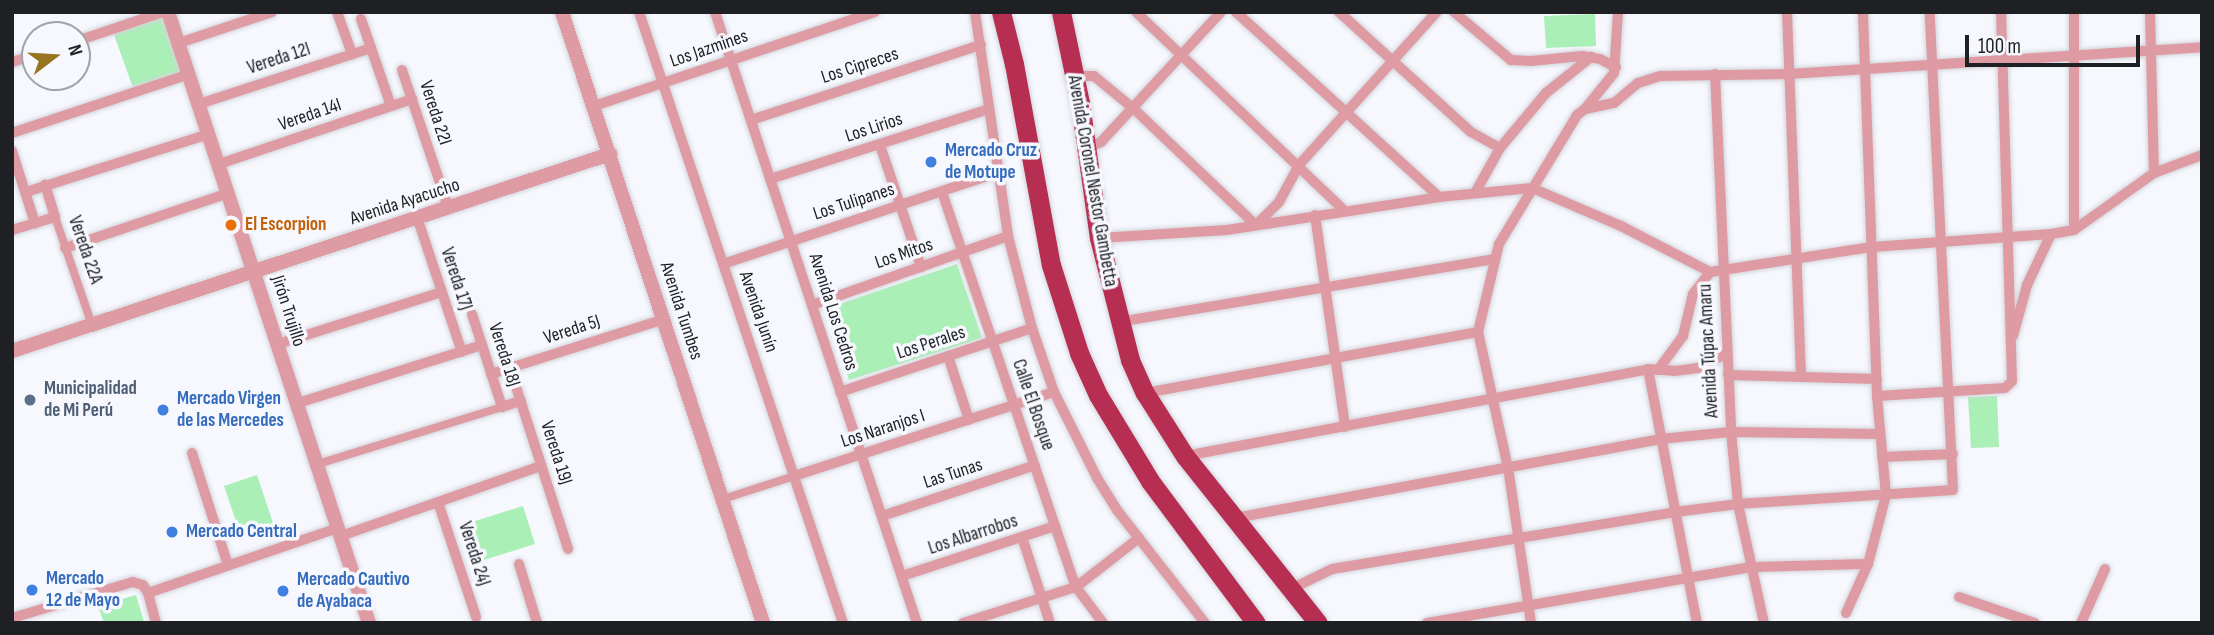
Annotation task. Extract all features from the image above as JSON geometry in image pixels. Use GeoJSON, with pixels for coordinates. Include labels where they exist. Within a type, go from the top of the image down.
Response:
{"type":"FeatureCollection","features":[{"type":"Feature","properties":{"kind":"highway"},"geometry":{"type":"LineString","coordinates":[[1001,12],[1014,64],[1051,265],[1079,353],[1098,395],[1150,481],[1256,623]]}},
{"type":"Feature","properties":{"kind":"highway","name":"Avenida Coronel Nestor Gambetta"},"geometry":{"type":"LineString","coordinates":[[1061,12],[1075,76],[1099,238],[1118,322],[1145,393],[1185,456],[1293,588],[1318,623]]}},
{"type":"Feature","properties":{"kind":"street"},"geometry":{"type":"LineString","coordinates":[[91,36],[163,12]]}},
{"type":"Feature","properties":{"kind":"street","name":"Jirón Trujillo"},"geometry":{"type":"LineString","coordinates":[[168,12],[369,623]]}},
{"type":"Feature","properties":{"kind":"street"},"geometry":{"type":"LineString","coordinates":[[179,43],[272,12]]}},
{"type":"Feature","properties":{"kind":"street"},"geometry":{"type":"LineString","coordinates":[[337,12],[352,54]]}},
{"type":"Feature","properties":{"kind":"street","name":"Avenida Tumbes"},"geometry":{"type":"LineString","coordinates":[[562,12],[763,623]]}},
{"type":"Feature","properties":{"kind":"street","name":"Avenida Junín"},"geometry":{"type":"LineString","coordinates":[[639,12],[843,623]]}},
{"type":"Feature","properties":{"kind":"street","name":"Avenida Los Cedros"},"geometry":{"type":"LineString","coordinates":[[715,12],[917,623]]}},
{"type":"Feature","properties":{"kind":"street","name":"Los Jazmines"},"geometry":{"type":"LineString","coordinates":[[594,106],[876,12]]}},
{"type":"Feature","properties":{"kind":"street"},"geometry":{"type":"LineString","coordinates":[[975,12],[1007,236],[1032,328],[1054,391],[1097,478],[1139,538],[1205,623]]}},
{"type":"Feature","properties":{"kind":"street"},"geometry":{"type":"LineString","coordinates":[[1136,12],[1345,211]]}},
{"type":"Feature","properties":{"kind":"street"},"geometry":{"type":"LineString","coordinates":[[1087,148],[1101,142],[1134,109],[1222,12]]}},
{"type":"Feature","properties":{"kind":"street"},"geometry":{"type":"LineString","coordinates":[[1236,12],[1439,197]]}},
{"type":"Feature","properties":{"kind":"street"},"geometry":{"type":"LineString","coordinates":[[1339,12],[1471,132],[1500,148]]}},
{"type":"Feature","properties":{"kind":"street"},"geometry":{"type":"LineString","coordinates":[[1256,225],[1279,202],[1298,165],[1437,12]]}},
{"type":"Feature","properties":{"kind":"street"},"geometry":{"type":"LineString","coordinates":[[1454,12],[1511,60],[1591,57],[1616,68]]}},
{"type":"Feature","properties":{"kind":"street"},"geometry":{"type":"LineString","coordinates":[[1531,623],[1508,468],[1478,332],[1499,244],[1569,124],[1606,88],[1616,68],[1618,12]]}},
{"type":"Feature","properties":{"kind":"street"},"geometry":{"type":"LineString","coordinates":[[1787,12],[1801,377]]}},
{"type":"Feature","properties":{"kind":"street"},"geometry":{"type":"LineString","coordinates":[[1846,613],[1868,564],[1886,495],[1877,396],[1863,12]]}},
{"type":"Feature","properties":{"kind":"street"},"geometry":{"type":"LineString","coordinates":[[1293,588],[1332,569],[1675,512],[1738,504],[1953,490],[1930,12]]}},
{"type":"Feature","properties":{"kind":"street"},"geometry":{"type":"LineString","coordinates":[[1877,396],[2009,385],[2012,381],[2001,12]]}},
{"type":"Feature","properties":{"kind":"street"},"geometry":{"type":"LineString","coordinates":[[2074,12],[2074,230]]}},
{"type":"Feature","properties":{"kind":"street"},"geometry":{"type":"LineString","coordinates":[[2150,12],[2154,173]]}},
{"type":"Feature","properties":{"kind":"street"},"geometry":{"type":"LineString","coordinates":[[361,19],[391,106]]}},
{"type":"Feature","properties":{"kind":"street","name":"Los Cipreces"},"geometry":{"type":"LineString","coordinates":[[751,120],[981,45]]}},
{"type":"Feature","properties":{"kind":"street"},"geometry":{"type":"LineString","coordinates":[[1585,109],[1614,103],[1638,83],[1660,76],[1789,74],[2074,53],[2202,47]]}},
{"type":"Feature","properties":{"kind":"street","name":"Vereda 12I"},"geometry":{"type":"LineString","coordinates":[[199,104],[371,48]]}},
{"type":"Feature","properties":{"kind":"street"},"geometry":{"type":"LineString","coordinates":[[1475,193],[1500,148],[1545,93],[1591,57]]}},
{"type":"Feature","properties":{"kind":"street","name":"Vereda 22I"},"geometry":{"type":"LineString","coordinates":[[402,71],[448,207]]}},
{"type":"Feature","properties":{"kind":"street"},"geometry":{"type":"LineString","coordinates":[[12,133],[189,74]]}},
{"type":"Feature","properties":{"kind":"street","name":"Avenida Túpac Amaru"},"geometry":{"type":"LineString","coordinates":[[1714,74],[1731,432],[1738,504],[1764,623]]}},
{"type":"Feature","properties":{"kind":"street"},"geometry":{"type":"LineString","coordinates":[[1075,76],[1094,76],[1134,109],[1256,225]]}},
{"type":"Feature","properties":{"kind":"street","name":"Vereda 14I"},"geometry":{"type":"LineString","coordinates":[[219,164],[412,99]]}},
{"type":"Feature","properties":{"kind":"street","name":"Los Lirios"},"geometry":{"type":"LineString","coordinates":[[770,179],[989,109]]}},
{"type":"Feature","properties":{"kind":"street"},"geometry":{"type":"LineString","coordinates":[[26,192],[209,134]]}},
{"type":"Feature","properties":{"kind":"street"},"geometry":{"type":"LineString","coordinates":[[880,145],[921,267]]}},
{"type":"Feature","properties":{"kind":"street","name":"Avenida Ayacucho"},"geometry":{"type":"LineString","coordinates":[[12,351],[610,154]]}},
{"type":"Feature","properties":{"kind":"street"},"geometry":{"type":"LineString","coordinates":[[1697,623],[1660,439],[1653,370],[1683,336],[1693,294],[1710,272],[1722,268],[1872,247],[2074,230],[2154,173],[2202,155]]}},
{"type":"Feature","properties":{"kind":"street"},"geometry":{"type":"LineString","coordinates":[[14,159],[36,223]]}},
{"type":"Feature","properties":{"kind":"street","name":"Los Tulipanes"},"geometry":{"type":"LineString","coordinates":[[723,264],[996,173]]}},
{"type":"Feature","properties":{"kind":"street","name":"Vereda 22A"},"geometry":{"type":"LineString","coordinates":[[45,186],[92,325]]}},
{"type":"Feature","properties":{"kind":"street"},"geometry":{"type":"LineString","coordinates":[[1099,238],[1124,234],[1183,234],[1439,197],[1532,188],[1621,226],[1710,272]]}},
{"type":"Feature","properties":{"kind":"street","name":"Calle El Bosque"},"geometry":{"type":"LineString","coordinates":[[942,192],[1076,587],[1102,623]]}},
{"type":"Feature","properties":{"kind":"street"},"geometry":{"type":"LineString","coordinates":[[65,248],[228,193]]}},
{"type":"Feature","properties":{"kind":"street"},"geometry":{"type":"LineString","coordinates":[[1315,215],[1345,427]]}},
{"type":"Feature","properties":{"kind":"street"},"geometry":{"type":"LineString","coordinates":[[12,230],[55,217]]}},
{"type":"Feature","properties":{"kind":"street","name":"Vereda 17J"},"geometry":{"type":"LineString","coordinates":[[417,217],[462,352]]}},
{"type":"Feature","properties":{"kind":"street"},"geometry":{"type":"LineString","coordinates":[[2009,350],[2027,285],[2051,234]]}},
{"type":"Feature","properties":{"kind":"street","name":"Los Mitos"},"geometry":{"type":"LineString","coordinates":[[812,305],[1007,236]]}},
{"type":"Feature","properties":{"kind":"street"},"geometry":{"type":"LineString","coordinates":[[1118,322],[1495,258]]}},
{"type":"Feature","properties":{"kind":"street"},"geometry":{"type":"LineString","coordinates":[[278,344],[442,292]]}},
{"type":"Feature","properties":{"kind":"street","name":"Vereda 18J"},"geometry":{"type":"LineString","coordinates":[[472,314],[502,407]]}},
{"type":"Feature","properties":{"kind":"street","name":"Vereda 5J"},"geometry":{"type":"LineString","coordinates":[[491,374],[663,319]]}},
{"type":"Feature","properties":{"kind":"street","name":"Los Perales"},"geometry":{"type":"LineString","coordinates":[[841,392],[1032,328]]}},
{"type":"Feature","properties":{"kind":"street"},"geometry":{"type":"LineString","coordinates":[[1145,393],[1478,332]]}},
{"type":"Feature","properties":{"kind":"street"},"geometry":{"type":"LineString","coordinates":[[298,403],[482,345]]}},
{"type":"Feature","properties":{"kind":"street"},"geometry":{"type":"LineString","coordinates":[[1185,456],[1653,370],[1674,372],[1698,368],[1726,354]]}},
{"type":"Feature","properties":{"kind":"street"},"geometry":{"type":"LineString","coordinates":[[948,356],[968,420]]}},
{"type":"Feature","properties":{"kind":"street","name":"Vereda 19J"},"geometry":{"type":"LineString","coordinates":[[510,368],[568,549]]}},
{"type":"Feature","properties":{"kind":"street"},"geometry":{"type":"LineString","coordinates":[[1728,375],[1877,379]]}},
{"type":"Feature","properties":{"kind":"street","name":"Los Naranjos I"},"geometry":{"type":"LineString","coordinates":[[723,499],[1054,391]]}},
{"type":"Feature","properties":{"kind":"street"},"geometry":{"type":"LineString","coordinates":[[318,464],[521,401]]}},
{"type":"Feature","properties":{"kind":"street"},"geometry":{"type":"LineString","coordinates":[[1235,518],[1660,439],[1731,432],[1880,434]]}},
{"type":"Feature","properties":{"kind":"street"},"geometry":{"type":"LineString","coordinates":[[192,453],[228,565]]}},
{"type":"Feature","properties":{"kind":"street"},"geometry":{"type":"LineString","coordinates":[[1882,457],[1953,454]]}},
{"type":"Feature","properties":{"kind":"street","name":"Las Tunas"},"geometry":{"type":"LineString","coordinates":[[882,516],[1035,465]]}},
{"type":"Feature","properties":{"kind":"street"},"geometry":{"type":"LineString","coordinates":[[148,593],[228,565],[438,502],[541,466]]}},
{"type":"Feature","properties":{"kind":"street","name":"Vereda 24J"},"geometry":{"type":"LineString","coordinates":[[438,502],[476,617]]}},
{"type":"Feature","properties":{"kind":"street","name":"Los Albarrobos"},"geometry":{"type":"LineString","coordinates":[[902,576],[1055,526]]}},
{"type":"Feature","properties":{"kind":"street"},"geometry":{"type":"LineString","coordinates":[[1022,537],[1050,623]]}},
{"type":"Feature","properties":{"kind":"street"},"geometry":{"type":"LineString","coordinates":[[963,623],[1076,587],[1139,538]]}},
{"type":"Feature","properties":{"kind":"street"},"geometry":{"type":"LineString","coordinates":[[519,564],[537,623]]}},
{"type":"Feature","properties":{"kind":"street"},"geometry":{"type":"LineString","coordinates":[[1427,623],[1751,567],[1868,564]]}},
{"type":"Feature","properties":{"kind":"street"},"geometry":{"type":"LineString","coordinates":[[2081,623],[2105,569]]}},
{"type":"Feature","properties":{"kind":"street"},"geometry":{"type":"LineString","coordinates":[[12,618],[134,582],[143,585],[148,593],[156,623]]}},
{"type":"Feature","properties":{"kind":"street"},"geometry":{"type":"LineString","coordinates":[[1959,597],[2035,623]]}},
{"type":"Feature","properties":{"kind":"green space"},"geometry":{"type":"Polygon","coordinates":[[[166,14],[185,73],[133,88],[113,32],[166,14]]]}},
{"type":"Feature","properties":{"kind":"green space"},"geometry":{"type":"Polygon","coordinates":[[[1595,14],[1596,46],[1546,48],[1544,16],[1595,14]]]}},
{"type":"Feature","properties":{"kind":"green space"},"geometry":{"type":"Polygon","coordinates":[[[957,264],[982,338],[849,380],[825,309],[957,264]]]}},
{"type":"Feature","properties":{"kind":"green space"},"geometry":{"type":"Polygon","coordinates":[[[1997,396],[1999,447],[1971,448],[1968,397],[1997,396]]]}},
{"type":"Feature","properties":{"kind":"green space"},"geometry":{"type":"Polygon","coordinates":[[[257,475],[275,529],[242,539],[224,486],[257,475]]]}},
{"type":"Feature","properties":{"kind":"green space"},"geometry":{"type":"Polygon","coordinates":[[[523,506],[535,544],[484,560],[472,522],[523,506]]]}},
{"type":"Feature","properties":{"kind":"green space"},"geometry":{"type":"Polygon","coordinates":[[[136,595],[144,622],[104,623],[98,606],[136,595]]]}},
{"type":"Feature","properties":{"kind":"place","name":"Mercado Cruz de Motupe"},"geometry":{"type":"Point","coordinates":[931,162]}},
{"type":"Feature","properties":{"kind":"place","name":"El Escorpion"},"geometry":{"type":"Point","coordinates":[231,225]}},
{"type":"Feature","properties":{"kind":"place","name":"Municipalidad de Mi Perú"},"geometry":{"type":"Point","coordinates":[30,400]}},
{"type":"Feature","properties":{"kind":"place","name":"Mercado Virgen de las Mercedes"},"geometry":{"type":"Point","coordinates":[163,410]}},
{"type":"Feature","properties":{"kind":"place","name":"Mercado Central"},"geometry":{"type":"Point","coordinates":[172,532]}},
{"type":"Feature","properties":{"kind":"place","name":"Mercado 12 de Mayo"},"geometry":{"type":"Point","coordinates":[32,590]}},
{"type":"Feature","properties":{"kind":"place","name":"Mercado Cautivo de Ayabaca"},"geometry":{"type":"Point","coordinates":[283,591]}}]}
